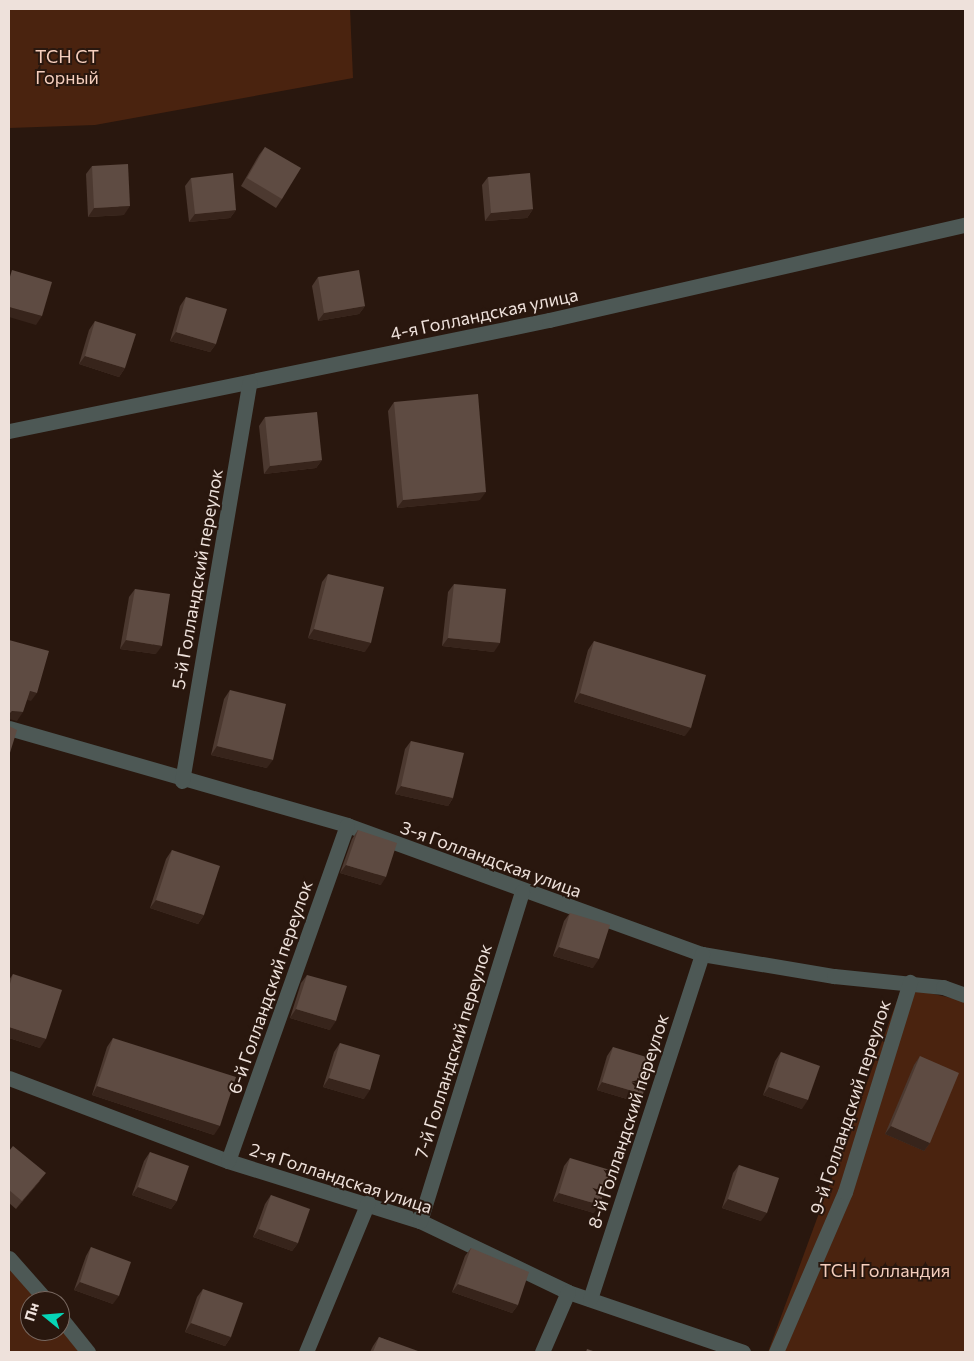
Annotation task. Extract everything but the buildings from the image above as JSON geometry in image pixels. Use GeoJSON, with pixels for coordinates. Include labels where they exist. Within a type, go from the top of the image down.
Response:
{"type":"FeatureCollection","features":[{"type":"Feature","properties":{"kind":"street","name":"4-я Голландская улица"},"geometry":{"type":"LineString","coordinates":[[9,431],[555,319],[965,225]]}},
{"type":"Feature","properties":{"kind":"street","name":"5-й Голландский переулок"},"geometry":{"type":"LineString","coordinates":[[182,781],[250,383]]}},
{"type":"Feature","properties":{"kind":"street","name":"3-я Голландская улица"},"geometry":{"type":"LineString","coordinates":[[9,728],[182,781],[347,826],[522,891],[702,954],[834,976],[910,982],[965,994]]}},
{"type":"Feature","properties":{"kind":"street","name":"6-й Голландский переулок"},"geometry":{"type":"LineString","coordinates":[[228,1161],[347,826]]}},
{"type":"Feature","properties":{"kind":"street","name":"7-й Голландский переулок"},"geometry":{"type":"LineString","coordinates":[[420,1222],[522,891]]}},
{"type":"Feature","properties":{"kind":"street","name":"8-й Голландский переулок"},"geometry":{"type":"LineString","coordinates":[[590,1299],[702,954]]}},
{"type":"Feature","properties":{"kind":"street","name":"9-й Голландский переулок"},"geometry":{"type":"LineString","coordinates":[[776,1352],[845,1192],[910,982]]}},
{"type":"Feature","properties":{"kind":"street","name":"2-я Голландская улица"},"geometry":{"type":"LineString","coordinates":[[9,1078],[228,1161],[368,1202],[420,1222],[568,1292],[743,1352]]}},
{"type":"Feature","properties":{"kind":"street"},"geometry":{"type":"LineString","coordinates":[[306,1352],[368,1202]]}},
{"type":"Feature","properties":{"kind":"street"},"geometry":{"type":"LineString","coordinates":[[9,1258],[39,1291]]}},
{"type":"Feature","properties":{"kind":"street"},"geometry":{"type":"LineString","coordinates":[[542,1352],[568,1292]]}},
{"type":"Feature","properties":{"kind":"street"},"geometry":{"type":"LineString","coordinates":[[70,1330],[88,1352]]}},
{"type":"Feature","properties":{"kind":"green space","name":"ТСН СТ Горный"},"geometry":{"type":"Polygon","coordinates":[[[9,9],[350,9],[353,78],[95,125],[9,128],[9,9]]]}},
{"type":"Feature","properties":{"kind":"green space","name":"ТСН Голландия"},"geometry":{"type":"Polygon","coordinates":[[[902,987],[965,1001],[965,1352],[768,1352],[902,987]]]}},
{"type":"Feature","properties":{"kind":"green space"},"geometry":{"type":"Polygon","coordinates":[[[9,1262],[35,1291],[20,1291],[20,1341],[70,1341],[70,1332],[86,1352],[9,1352],[9,1262]]]}}]}
